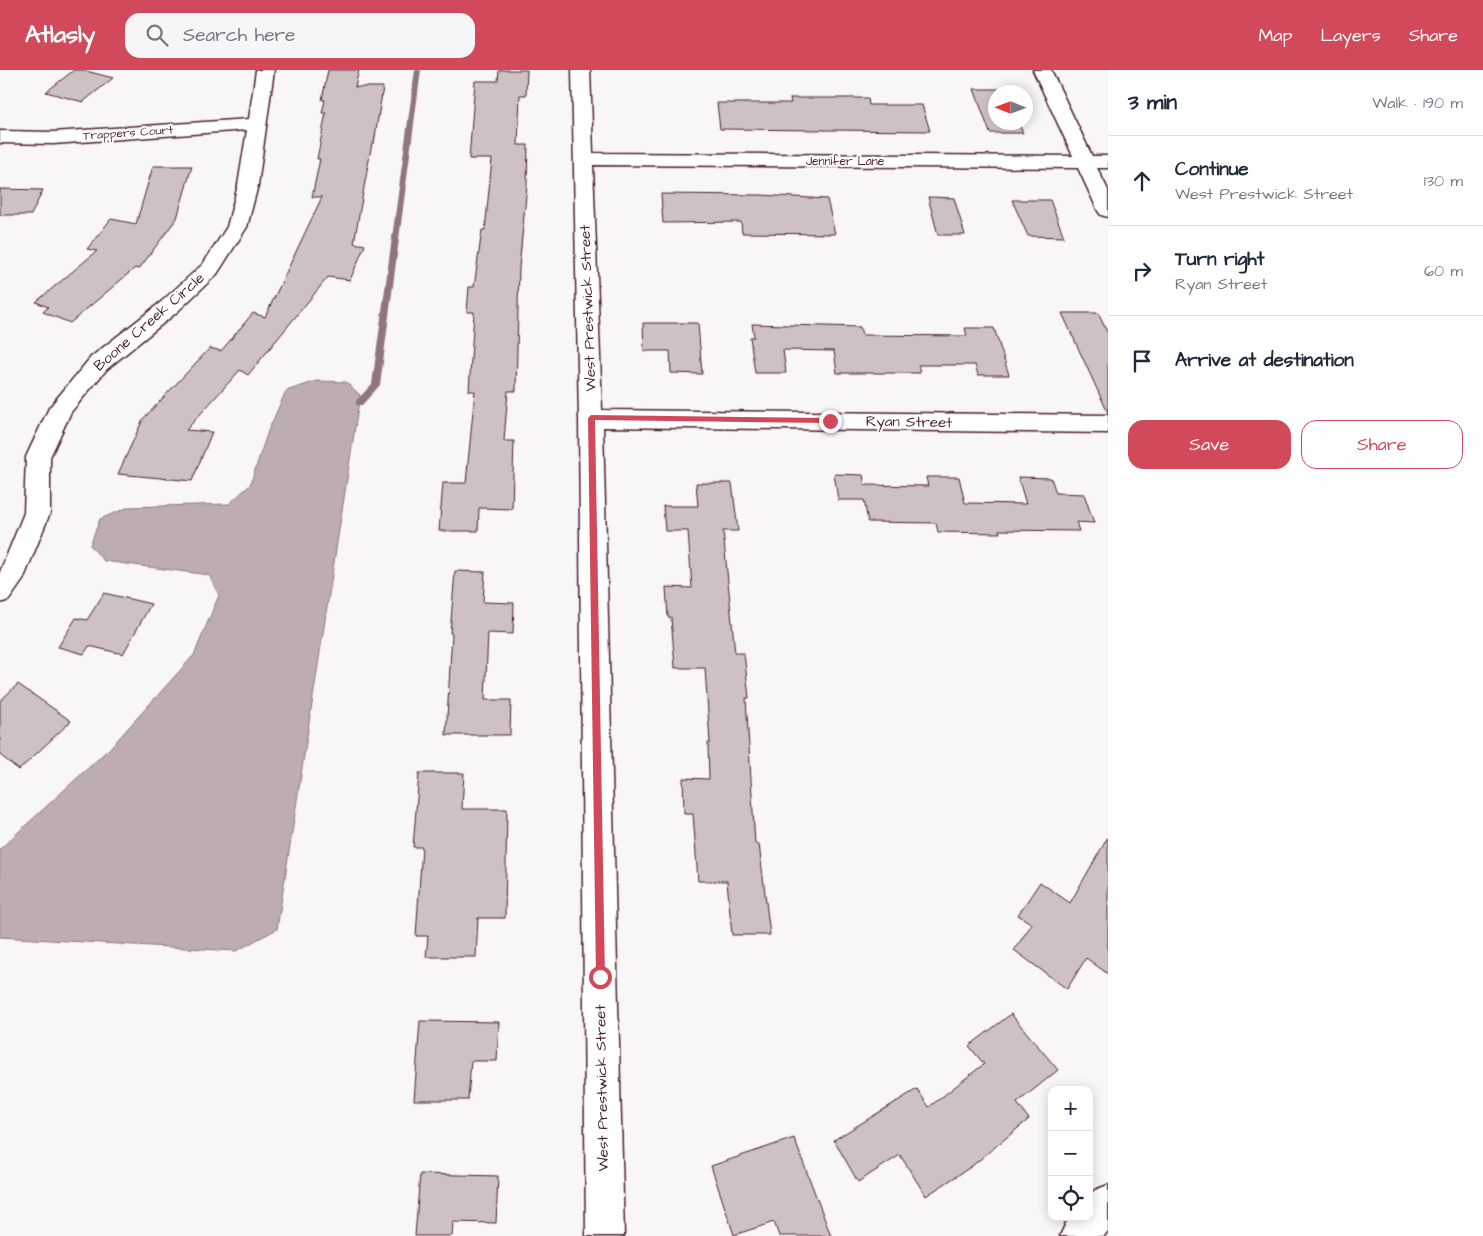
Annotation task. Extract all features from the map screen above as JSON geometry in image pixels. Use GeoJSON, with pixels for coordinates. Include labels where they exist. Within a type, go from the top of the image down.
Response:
{"type":"FeatureCollection","features":[{"type":"Feature","properties":{"kind":"street","name":"Boone Creek Circle"},"geometry":{"type":"LineString","coordinates":[[0,592],[14,574],[37,513],[38,457],[61,408],[100,363],[169,307],[210,269],[238,227],[248,185],[265,70]]}},
{"type":"Feature","properties":{"kind":"street","name":"West Prestwick Street"},"geometry":{"type":"LineString","coordinates":[[581,70],[591,418],[605,1236]]}},
{"type":"Feature","properties":{"kind":"street"},"geometry":{"type":"LineString","coordinates":[[1042,70],[1108,212]]}},
{"type":"Feature","properties":{"kind":"street","name":"Trappers Court"},"geometry":{"type":"LineString","coordinates":[[0,137],[53,138],[256,124]]}},
{"type":"Feature","properties":{"kind":"street","name":"Jennifer Lane"},"geometry":{"type":"LineString","coordinates":[[583,159],[1108,162]]}},
{"type":"Feature","properties":{"kind":"street","name":"Ryan Street"},"geometry":{"type":"LineString","coordinates":[[591,418],[1108,424]]}},
{"type":"Feature","properties":{"kind":"street"},"geometry":{"type":"LineString","coordinates":[[1079,1236],[1108,1203]]}},
{"type":"Feature","properties":{"kind":"shaded area"},"geometry":{"type":"Polygon","coordinates":[[[317,381],[346,382],[360,395],[277,929],[236,951],[0,937],[0,849],[111,747],[194,655],[219,595],[209,575],[104,561],[90,545],[100,519],[129,507],[229,504],[250,485],[268,431],[286,391],[317,381]]]}},
{"type":"Feature","properties":{"kind":"building"},"geometry":{"type":"Polygon","coordinates":[[[74,70],[82,70],[113,78],[83,102],[46,92],[74,70]]]}},
{"type":"Feature","properties":{"kind":"building"},"geometry":{"type":"Polygon","coordinates":[[[328,70],[359,70],[355,87],[383,87],[354,243],[365,245],[350,280],[328,277],[248,375],[240,370],[186,430],[212,432],[192,481],[118,474],[143,419],[210,348],[221,351],[253,313],[265,317],[322,197],[312,197],[320,159],[317,159],[326,113],[322,113],[325,100],[322,100],[328,70]]]}},
{"type":"Feature","properties":{"kind":"building"},"geometry":{"type":"Polygon","coordinates":[[[499,70],[527,70],[526,95],[520,95],[518,145],[528,145],[527,185],[519,268],[516,391],[508,391],[504,441],[514,441],[512,509],[479,508],[478,531],[439,531],[443,483],[466,483],[475,391],[469,391],[474,312],[467,312],[469,287],[474,287],[482,230],[485,230],[492,159],[469,159],[475,81],[498,81],[499,70]]]}},
{"type":"Feature","properties":{"kind":"building"},"geometry":{"type":"Polygon","coordinates":[[[974,89],[988,89],[988,128],[974,89]]]}},
{"type":"Feature","properties":{"kind":"building"},"geometry":{"type":"Polygon","coordinates":[[[790,98],[868,98],[869,105],[922,105],[930,131],[720,129],[717,103],[791,103],[790,98]]]}},
{"type":"Feature","properties":{"kind":"building"},"geometry":{"type":"Polygon","coordinates":[[[989,130],[1022,130],[1023,133],[990,133],[989,130]]]}},
{"type":"Feature","properties":{"kind":"building"},"geometry":{"type":"Polygon","coordinates":[[[153,166],[192,166],[177,218],[139,269],[135,268],[70,323],[43,312],[48,307],[36,302],[97,251],[87,249],[111,219],[136,224],[153,166]]]}},
{"type":"Feature","properties":{"kind":"building"},"geometry":{"type":"Polygon","coordinates":[[[0,189],[43,190],[31,215],[0,215],[0,189]]]}},
{"type":"Feature","properties":{"kind":"building"},"geometry":{"type":"Polygon","coordinates":[[[661,194],[761,195],[827,199],[835,234],[742,233],[741,222],[663,223],[661,194]]]}},
{"type":"Feature","properties":{"kind":"building"},"geometry":{"type":"Polygon","coordinates":[[[928,197],[954,198],[965,235],[938,235],[928,197]]]}},
{"type":"Feature","properties":{"kind":"building"},"geometry":{"type":"Polygon","coordinates":[[[1012,200],[1050,200],[1064,237],[1028,236],[1012,200]]]}},
{"type":"Feature","properties":{"kind":"building"},"geometry":{"type":"Polygon","coordinates":[[[1062,313],[1098,313],[1108,334],[1108,413],[1062,313]]]}},
{"type":"Feature","properties":{"kind":"building"},"geometry":{"type":"Polygon","coordinates":[[[643,323],[698,323],[702,374],[671,373],[670,351],[644,351],[643,323]]]}},
{"type":"Feature","properties":{"kind":"building"},"geometry":{"type":"Polygon","coordinates":[[[752,324],[860,327],[862,335],[967,336],[965,328],[994,328],[1009,375],[978,375],[975,365],[918,365],[920,373],[837,373],[834,351],[783,350],[786,373],[755,373],[750,337],[754,337],[752,324]]]}},
{"type":"Feature","properties":{"kind":"building"},"geometry":{"type":"Polygon","coordinates":[[[834,474],[863,475],[865,485],[928,486],[926,477],[959,477],[965,503],[1026,504],[1018,477],[1051,478],[1056,493],[1084,494],[1094,523],[1076,522],[1079,531],[999,530],[1000,533],[938,532],[936,523],[868,522],[864,500],[838,500],[834,474]]]}},
{"type":"Feature","properties":{"kind":"building"},"geometry":{"type":"Polygon","coordinates":[[[696,483],[732,483],[738,531],[723,531],[735,653],[744,653],[749,698],[746,698],[755,844],[759,844],[770,935],[732,935],[727,881],[698,881],[693,814],[684,814],[683,778],[709,779],[708,743],[710,743],[705,668],[675,668],[671,617],[668,617],[666,587],[692,588],[688,531],[665,531],[663,506],[698,506],[696,483]]]}},
{"type":"Feature","properties":{"kind":"building"},"geometry":{"type":"Polygon","coordinates":[[[455,571],[485,572],[483,602],[514,603],[513,634],[488,633],[485,700],[511,700],[510,735],[446,735],[452,633],[450,633],[455,571]]]}},
{"type":"Feature","properties":{"kind":"building"},"geometry":{"type":"Polygon","coordinates":[[[104,593],[151,604],[123,654],[89,646],[84,654],[58,647],[76,618],[87,620],[104,593]]]}},
{"type":"Feature","properties":{"kind":"building"},"geometry":{"type":"Polygon","coordinates":[[[18,684],[71,721],[19,770],[0,755],[0,701],[18,684]]]}},
{"type":"Feature","properties":{"kind":"building"},"geometry":{"type":"Polygon","coordinates":[[[419,773],[464,773],[462,809],[507,809],[505,918],[478,918],[476,957],[426,957],[428,936],[416,936],[422,847],[413,847],[419,773]]]}},
{"type":"Feature","properties":{"kind":"building"},"geometry":{"type":"Polygon","coordinates":[[[1108,837],[1108,974],[1086,958],[1067,989],[1014,950],[1032,924],[1018,915],[1040,882],[1070,903],[1108,837]]]}},
{"type":"Feature","properties":{"kind":"building"},"geometry":{"type":"Polygon","coordinates":[[[1011,1014],[1058,1070],[1017,1103],[1029,1119],[972,1166],[926,1196],[900,1155],[858,1182],[834,1140],[917,1089],[929,1107],[984,1064],[969,1046],[1011,1014]]]}},
{"type":"Feature","properties":{"kind":"building"},"geometry":{"type":"Polygon","coordinates":[[[420,1021],[499,1022],[497,1061],[471,1061],[468,1100],[414,1100],[420,1021]]]}},
{"type":"Feature","properties":{"kind":"building"},"geometry":{"type":"Polygon","coordinates":[[[794,1138],[831,1236],[779,1236],[774,1222],[734,1235],[711,1166],[794,1138]]]}},
{"type":"Feature","properties":{"kind":"building"},"geometry":{"type":"Polygon","coordinates":[[[420,1174],[498,1176],[496,1223],[453,1222],[452,1236],[415,1236],[420,1174]]]}},
{"type":"Feature","properties":{"kind":"waterway"},"geometry":{"type":"LineString","coordinates":[[359,403],[376,385],[418,70]]}},
{"type":"Feature","properties":{"kind":"route"},"geometry":{"type":"LineString","coordinates":[[600,977],[591,418],[830,421]]}}]}
